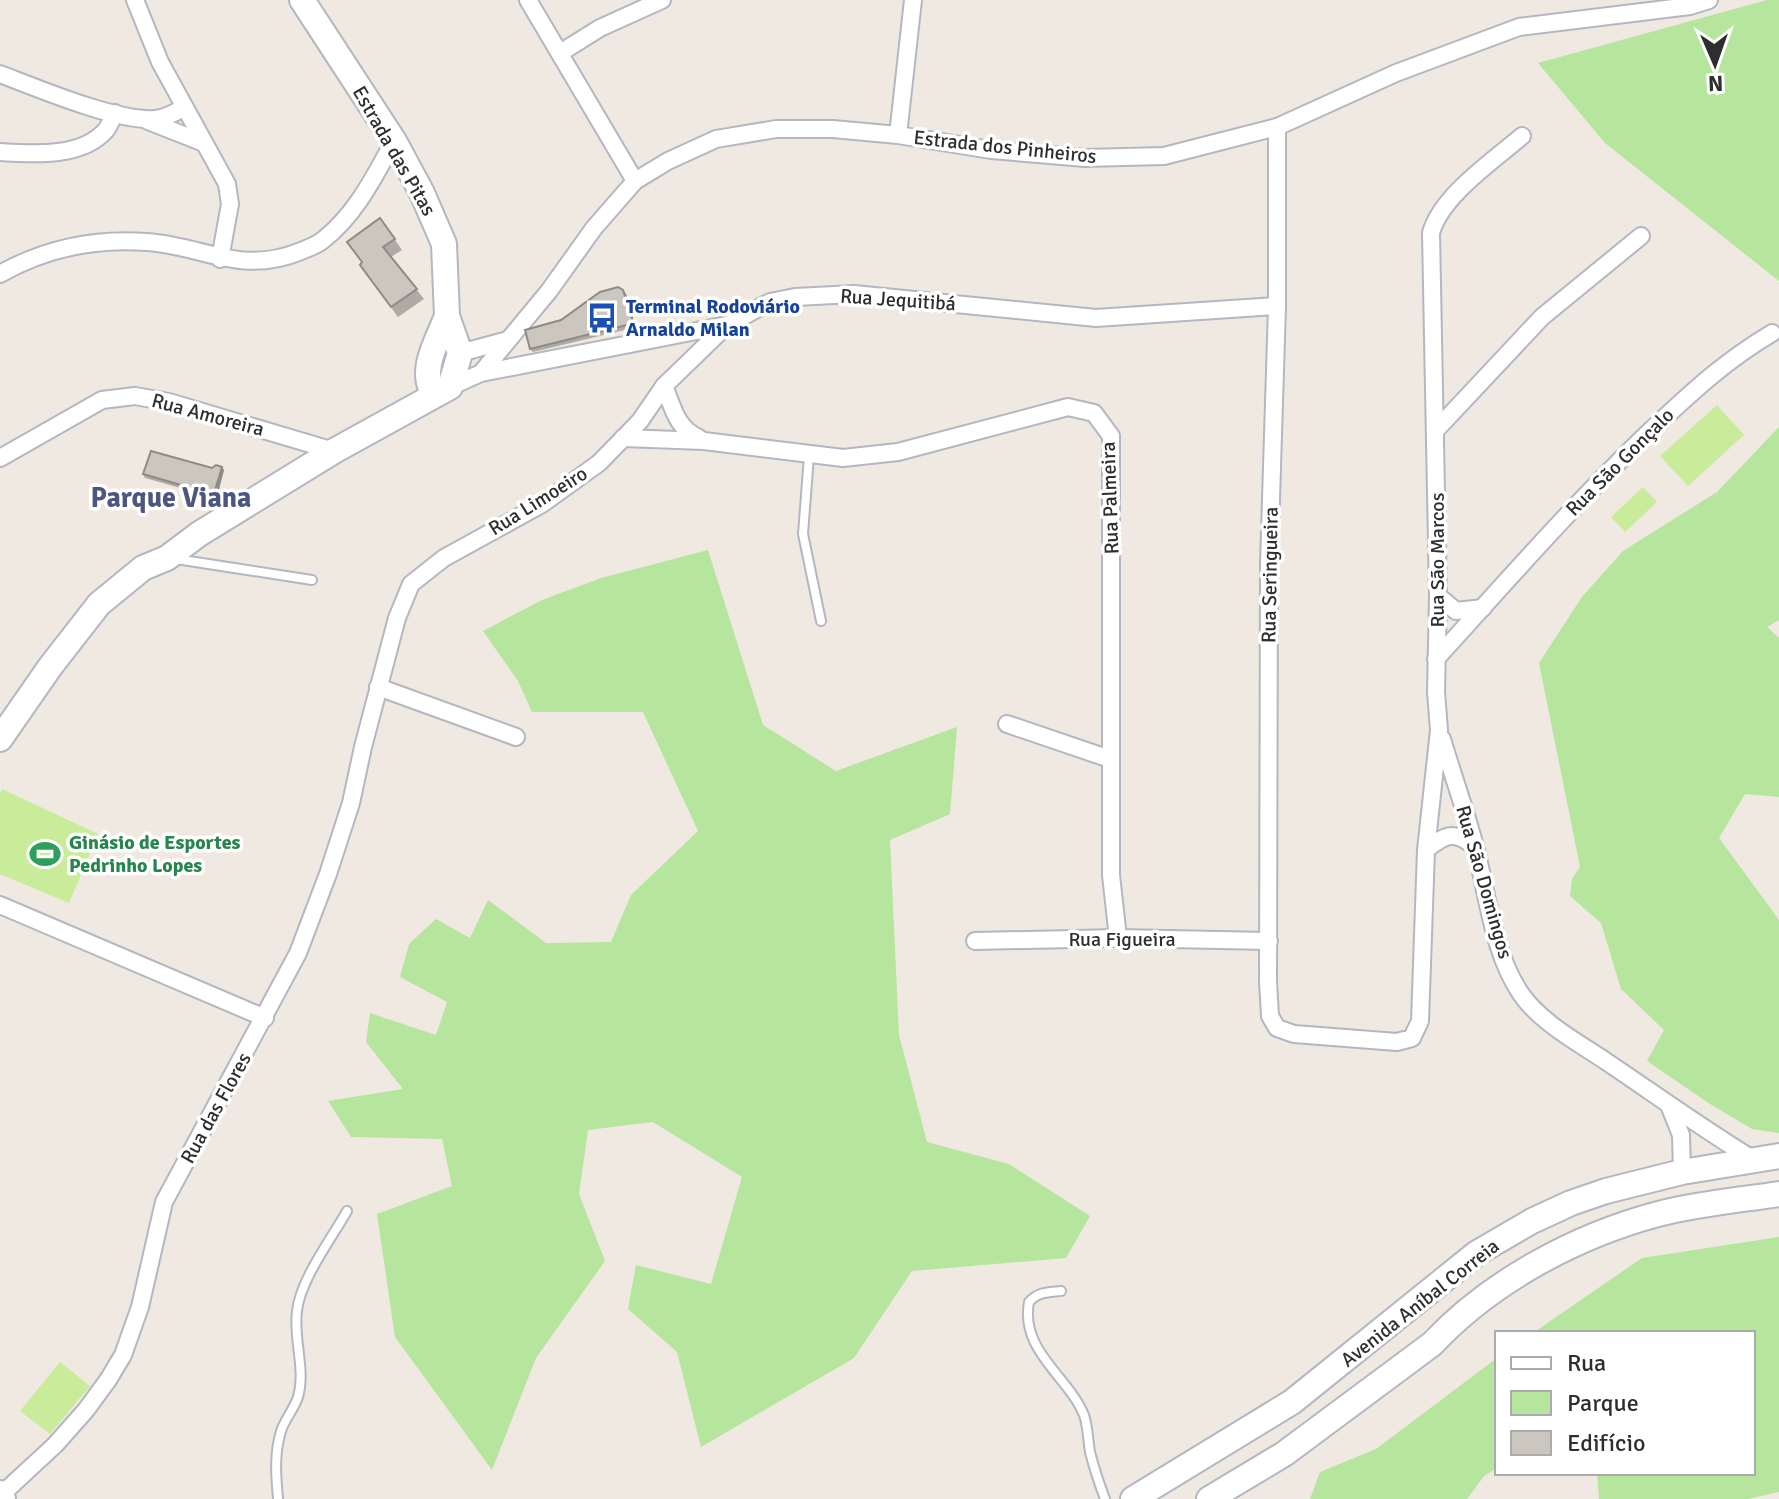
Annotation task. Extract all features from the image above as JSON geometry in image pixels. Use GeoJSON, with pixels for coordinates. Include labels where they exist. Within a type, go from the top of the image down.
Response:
{"type":"FeatureCollection","features":[{"type":"Feature","properties":{"kind":"main road","name":"Estrada das Pitas"},"geometry":{"type":"LineString","coordinates":[[302,0],[394,141],[422,193],[444,244],[447,316],[460,353]]}},
{"type":"Feature","properties":{"kind":"main road","name":"Estrada das Pitas"},"geometry":{"type":"LineString","coordinates":[[426,369],[447,316]]}},
{"type":"Feature","properties":{"kind":"main road"},"geometry":{"type":"LineString","coordinates":[[407,410],[426,369],[460,353]]}},
{"type":"Feature","properties":{"kind":"main road"},"geometry":{"type":"LineString","coordinates":[[426,369],[426,380],[442,391],[460,353]]}},
{"type":"Feature","properties":{"kind":"main road","name":"Estrada dos Pinheiros"},"geometry":{"type":"LineString","coordinates":[[4,727],[99,604],[143,568],[167,558],[199,534],[334,451],[442,391]]}},
{"type":"Feature","properties":{"kind":"main road","name":"Avenida Aníbal Correia"},"geometry":{"type":"LineString","coordinates":[[1133,1499],[1292,1402],[1477,1253],[1532,1221],[1606,1191],[1682,1172],[1779,1156]]}},
{"type":"Feature","properties":{"kind":"main road","name":"Avenida Aníbal Correia"},"geometry":{"type":"LineString","coordinates":[[1209,1499],[1284,1454],[1432,1344],[1444,1331],[1514,1277],[1551,1256],[1585,1239],[1660,1214],[1779,1194]]}},
{"type":"Feature","properties":{"kind":"street"},"geometry":{"type":"LineString","coordinates":[[135,0],[160,62],[227,184],[230,204],[220,259]]}},
{"type":"Feature","properties":{"kind":"street"},"geometry":{"type":"LineString","coordinates":[[528,0],[635,181]]}},
{"type":"Feature","properties":{"kind":"street"},"geometry":{"type":"LineString","coordinates":[[560,53],[600,28],[662,0]]}},
{"type":"Feature","properties":{"kind":"street"},"geometry":{"type":"LineString","coordinates":[[898,135],[913,0]]}},
{"type":"Feature","properties":{"kind":"street"},"geometry":{"type":"LineString","coordinates":[[1586,17],[1592,0]]}},
{"type":"Feature","properties":{"kind":"street","name":"Estrada dos Pinheiros"},"geometry":{"type":"LineString","coordinates":[[442,391],[481,373],[549,291],[594,228],[635,181],[693,148],[732,135],[776,129],[833,129],[898,135],[991,150],[1085,158],[1164,156],[1277,127],[1396,73],[1519,27],[1709,0]]}},
{"type":"Feature","properties":{"kind":"street"},"geometry":{"type":"LineString","coordinates":[[0,74],[66,99],[143,119],[204,143]]}},
{"type":"Feature","properties":{"kind":"street"},"geometry":{"type":"LineString","coordinates":[[143,119],[170,115],[184,107]]}},
{"type":"Feature","properties":{"kind":"street"},"geometry":{"type":"LineString","coordinates":[[0,152],[37,154],[62,151],[86,143],[105,131],[115,113]]}},
{"type":"Feature","properties":{"kind":"street","name":"Rua Seringueira"},"geometry":{"type":"LineString","coordinates":[[1273,1023],[1269,1005],[1269,564],[1277,306],[1277,127]]}},
{"type":"Feature","properties":{"kind":"street","name":"Rua São Marcos"},"geometry":{"type":"LineString","coordinates":[[1273,1023],[1282,1031],[1294,1034],[1397,1042],[1412,1038],[1420,1021],[1426,850],[1439,730],[1431,233],[1435,219],[1446,204],[1522,136]]}},
{"type":"Feature","properties":{"kind":"street"},"geometry":{"type":"LineString","coordinates":[[0,274],[53,250],[99,241],[177,245],[220,259],[247,262],[284,258],[321,243],[347,217],[366,192],[394,141]]}},
{"type":"Feature","properties":{"kind":"street"},"geometry":{"type":"LineString","coordinates":[[1436,430],[1542,317],[1641,236]]}},
{"type":"Feature","properties":{"kind":"street","name":"Rua Jequitibá"},"geometry":{"type":"LineString","coordinates":[[481,373],[727,325],[770,302],[795,297],[854,294],[1096,318],[1277,306]]}},
{"type":"Feature","properties":{"kind":"street","name":"Rua Limoeiro"},"geometry":{"type":"LineString","coordinates":[[378,687],[397,618],[411,584],[444,558],[542,504],[570,485],[640,421],[664,386],[727,325]]}},
{"type":"Feature","properties":{"kind":"street","name":"Rua São Gonçalo"},"geometry":{"type":"LineString","coordinates":[[1436,659],[1603,476],[1709,375],[1772,333]]}},
{"type":"Feature","properties":{"kind":"street"},"geometry":{"type":"LineString","coordinates":[[460,353],[508,340]]}},
{"type":"Feature","properties":{"kind":"street"},"geometry":{"type":"LineString","coordinates":[[664,386],[680,426],[704,441]]}},
{"type":"Feature","properties":{"kind":"street","name":"Rua Amoreira"},"geometry":{"type":"LineString","coordinates":[[0,458],[102,400],[135,396],[169,402],[334,451]]}},
{"type":"Feature","properties":{"kind":"street","name":"Rua Palmeira"},"geometry":{"type":"LineString","coordinates":[[623,438],[704,441],[843,458],[898,452],[1068,407],[1094,413],[1111,436],[1111,875],[1118,938]]}},
{"type":"Feature","properties":{"kind":"street"},"geometry":{"type":"LineString","coordinates":[[1438,596],[1456,611],[1483,608]]}},
{"type":"Feature","properties":{"kind":"street"},"geometry":{"type":"LineString","coordinates":[[378,687],[516,737]]}},
{"type":"Feature","properties":{"kind":"street","name":"Rua das Flores"},"geometry":{"type":"LineString","coordinates":[[1,1496],[55,1445],[86,1410],[123,1355],[140,1307],[164,1202],[298,953],[351,803],[378,687]]}},
{"type":"Feature","properties":{"kind":"street"},"geometry":{"type":"LineString","coordinates":[[1007,724],[1110,759]]}},
{"type":"Feature","properties":{"kind":"street","name":"Rua São Domingos"},"geometry":{"type":"LineString","coordinates":[[1439,730],[1475,847],[1497,941],[1521,995],[1535,1010],[1703,1129],[1754,1160]]}},
{"type":"Feature","properties":{"kind":"street"},"geometry":{"type":"LineString","coordinates":[[1426,850],[1436,841],[1455,835],[1475,847]]}},
{"type":"Feature","properties":{"kind":"street"},"geometry":{"type":"LineString","coordinates":[[0,905],[265,1018]]}},
{"type":"Feature","properties":{"kind":"street","name":"Rua Figueira"},"geometry":{"type":"LineString","coordinates":[[975,941],[1118,938],[1269,941]]}},
{"type":"Feature","properties":{"kind":"street"},"geometry":{"type":"LineString","coordinates":[[1668,1103],[1681,1135],[1682,1172]]}},
{"type":"Feature","properties":{"kind":"lane"},"geometry":{"type":"LineString","coordinates":[[809,456],[803,534],[821,621]]}},
{"type":"Feature","properties":{"kind":"lane"},"geometry":{"type":"LineString","coordinates":[[167,558],[312,580]]}},
{"type":"Feature","properties":{"kind":"lane"},"geometry":{"type":"LineString","coordinates":[[278,1499],[278,1448],[282,1429],[298,1396],[300,1378],[297,1308],[305,1286],[347,1211]]}},
{"type":"Feature","properties":{"kind":"lane"},"geometry":{"type":"LineString","coordinates":[[1061,1291],[1041,1293],[1029,1302],[1029,1324],[1033,1341],[1044,1361],[1082,1412],[1090,1452],[1105,1499]]}},
{"type":"Feature","properties":{"kind":"green space"},"geometry":{"type":"Polygon","coordinates":[[[1767,0],[1779,0],[1779,281],[1605,143],[1538,63],[1767,0]]]}},
{"type":"Feature","properties":{"kind":"green space"},"geometry":{"type":"Polygon","coordinates":[[[1717,405],[1744,435],[1688,486],[1660,456],[1717,405]]]}},
{"type":"Feature","properties":{"kind":"green space"},"geometry":{"type":"Polygon","coordinates":[[[1779,427],[1779,620],[1767,627],[1779,638],[1779,797],[1745,794],[1719,838],[1779,920],[1779,1133],[1752,1129],[1647,1061],[1664,1030],[1621,989],[1601,923],[1570,896],[1572,879],[1580,867],[1539,663],[1582,597],[1623,551],[1717,492],[1779,427]]]}},
{"type":"Feature","properties":{"kind":"green space"},"geometry":{"type":"Polygon","coordinates":[[[1643,487],[1657,502],[1625,532],[1611,517],[1643,487]]]}},
{"type":"Feature","properties":{"kind":"green space"},"geometry":{"type":"Polygon","coordinates":[[[708,550],[763,725],[836,771],[957,727],[950,814],[890,840],[899,1035],[927,1142],[1009,1164],[1090,1216],[1066,1258],[912,1271],[854,1358],[701,1447],[677,1352],[628,1309],[636,1265],[711,1284],[742,1177],[653,1122],[588,1130],[579,1194],[605,1261],[536,1358],[492,1470],[395,1337],[377,1214],[452,1186],[442,1139],[351,1137],[328,1101],[403,1089],[366,1042],[370,1013],[436,1035],[447,1002],[400,977],[409,944],[436,919],[470,938],[488,900],[546,943],[611,942],[631,895],[698,831],[643,712],[532,712],[518,681],[483,631],[542,600],[601,578],[708,550]]]}},
{"type":"Feature","properties":{"kind":"green space","name":"Ginásio de Esportes Pedrinho Lopes"},"geometry":{"type":"Polygon","coordinates":[[[2,789],[98,834],[69,903],[0,874],[2,789]]]}},
{"type":"Feature","properties":{"kind":"green space"},"geometry":{"type":"Polygon","coordinates":[[[1779,1237],[1779,1492],[1748,1499],[1599,1499],[1597,1475],[1755,1475],[1755,1331],[1536,1331],[1642,1258],[1779,1237]]]}},
{"type":"Feature","properties":{"kind":"green space"},"geometry":{"type":"Polygon","coordinates":[[[1495,1360],[1495,1469],[1484,1476],[1467,1499],[1310,1499],[1320,1472],[1376,1449],[1495,1360]]]}},
{"type":"Feature","properties":{"kind":"green space"},"geometry":{"type":"Polygon","coordinates":[[[60,1362],[90,1386],[50,1434],[20,1411],[60,1362]]]}},
{"type":"Feature","properties":{"kind":"building"},"geometry":{"type":"Polygon","coordinates":[[[380,218],[395,239],[383,247],[417,289],[391,307],[347,242],[380,218]]]}},
{"type":"Feature","properties":{"kind":"building","name":"Terminal Rodoviário Arnaldo Milan"},"geometry":{"type":"Polygon","coordinates":[[[618,287],[623,290],[631,324],[530,349],[525,330],[561,320],[600,292],[618,287]]]}},
{"type":"Feature","properties":{"kind":"building"},"geometry":{"type":"Polygon","coordinates":[[[151,451],[212,468],[216,465],[222,467],[212,500],[197,497],[198,490],[143,474],[151,451]]]}},
{"type":"Feature","properties":{"kind":"place","name":"Terminal Rodoviário Arnaldo Milan"},"geometry":{"type":"Point","coordinates":[602,318]}},
{"type":"Feature","properties":{"kind":"place","name":"Ginásio de Esportes Pedrinho Lopes"},"geometry":{"type":"Point","coordinates":[45,854]}},
{"type":"Feature","properties":{"kind":"district","name":"Parque Viana"},"geometry":{"type":"Point","coordinates":[171,498]}}]}
